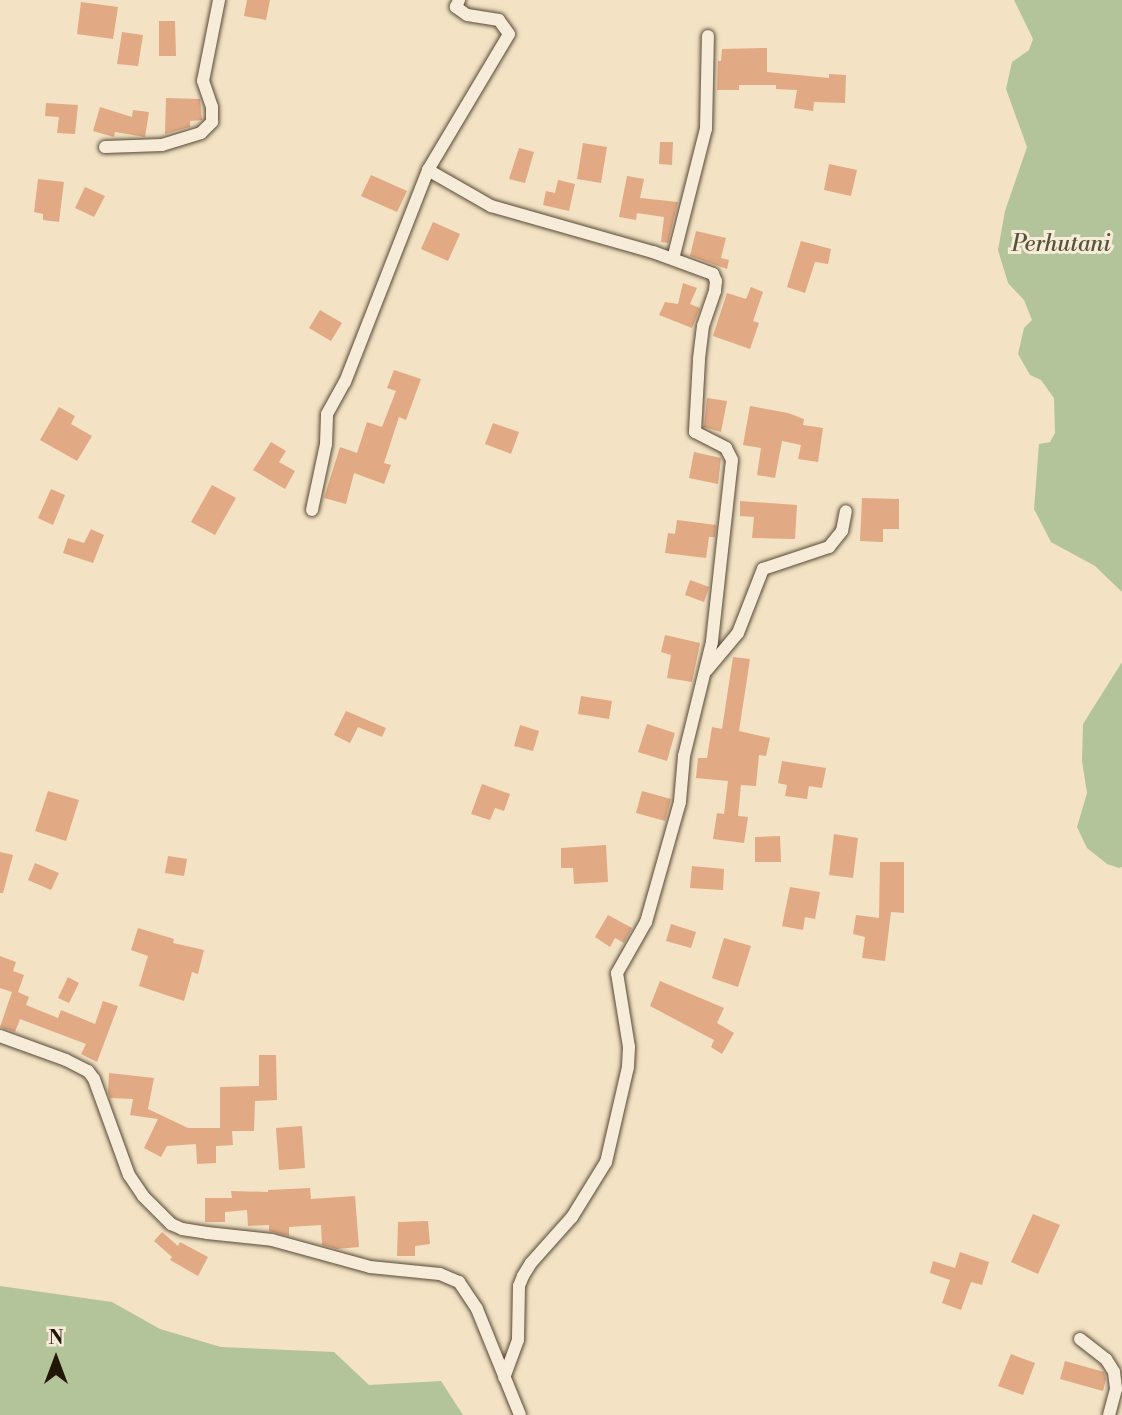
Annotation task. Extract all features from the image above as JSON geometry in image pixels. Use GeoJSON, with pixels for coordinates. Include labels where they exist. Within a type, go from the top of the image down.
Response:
{"type":"FeatureCollection","features":[{"type":"Feature","properties":{"kind":"street"},"geometry":{"type":"LineString","coordinates":[[105,147],[162,145],[201,133],[212,122],[212,107],[203,81],[219,0]]}},
{"type":"Feature","properties":{"kind":"street"},"geometry":{"type":"LineString","coordinates":[[312,510],[326,444],[327,414],[345,382],[428,170],[509,34],[499,20],[467,15],[456,7],[459,0]]}},
{"type":"Feature","properties":{"kind":"street"},"geometry":{"type":"LineString","coordinates":[[673,259],[705,129],[708,36]]}},
{"type":"Feature","properties":{"kind":"street"},"geometry":{"type":"LineString","coordinates":[[428,170],[491,206],[705,269],[716,281],[703,326],[695,432],[726,448],[732,460],[721,580],[706,670],[684,756],[680,802],[646,922],[617,973],[629,1047],[628,1067],[606,1162],[572,1217],[531,1263],[523,1276],[519,1286],[518,1340],[502,1373]]}},
{"type":"Feature","properties":{"kind":"street"},"geometry":{"type":"LineString","coordinates":[[706,670],[738,633],[763,569],[829,547],[842,531],[846,512]]}},
{"type":"Feature","properties":{"kind":"street"},"geometry":{"type":"LineString","coordinates":[[0,1037],[66,1060],[88,1072],[94,1079],[129,1175],[143,1196],[171,1224],[182,1229],[272,1240],[370,1267],[440,1274],[466,1289],[477,1309],[520,1415]]}},
{"type":"Feature","properties":{"kind":"street"},"geometry":{"type":"LineString","coordinates":[[1080,1339],[1106,1359],[1114,1373],[1116,1389],[1109,1415]]}},
{"type":"Feature","properties":{"kind":"green space","name":"Perhutani"},"geometry":{"type":"Polygon","coordinates":[[[1014,0],[1122,0],[1122,592],[1095,566],[1051,542],[1034,509],[1039,444],[1050,442],[1055,433],[1054,398],[1041,380],[1030,375],[1018,354],[1024,328],[1032,320],[1024,300],[1008,283],[998,250],[1005,211],[1027,147],[1006,89],[1012,62],[1029,50],[1033,39],[1014,0]]]}},
{"type":"Feature","properties":{"kind":"green space"},"geometry":{"type":"Polygon","coordinates":[[[1122,662],[1122,867],[1119,868],[1107,864],[1087,848],[1077,827],[1087,793],[1082,761],[1083,724],[1122,662]]]}},
{"type":"Feature","properties":{"kind":"green space"},"geometry":{"type":"Polygon","coordinates":[[[0,1286],[112,1302],[160,1329],[221,1347],[334,1352],[369,1385],[441,1381],[463,1415],[0,1415],[0,1286]]]}},
{"type":"Feature","properties":{"kind":"building"},"geometry":{"type":"Polygon","coordinates":[[[247,0],[270,0],[266,20],[244,16],[247,0]]]}},
{"type":"Feature","properties":{"kind":"building"},"geometry":{"type":"Polygon","coordinates":[[[81,2],[118,7],[113,39],[77,34],[81,2]]]}},
{"type":"Feature","properties":{"kind":"building"},"geometry":{"type":"Polygon","coordinates":[[[159,21],[175,21],[176,56],[159,56],[159,21]]]}},
{"type":"Feature","properties":{"kind":"building"},"geometry":{"type":"Polygon","coordinates":[[[122,32],[143,35],[138,66],[117,64],[122,32]]]}},
{"type":"Feature","properties":{"kind":"building"},"geometry":{"type":"Polygon","coordinates":[[[767,48],[767,72],[829,78],[829,74],[846,75],[845,103],[814,102],[813,111],[794,108],[797,90],[776,89],[776,85],[739,85],[739,90],[717,90],[718,61],[721,61],[722,49],[767,48]]]}},
{"type":"Feature","properties":{"kind":"building"},"geometry":{"type":"Polygon","coordinates":[[[166,98],[200,99],[202,120],[190,121],[190,127],[165,134],[166,98]]]}},
{"type":"Feature","properties":{"kind":"building"},"geometry":{"type":"Polygon","coordinates":[[[46,103],[78,105],[75,134],[57,133],[59,117],[45,116],[46,103]]]}},
{"type":"Feature","properties":{"kind":"building"},"geometry":{"type":"Polygon","coordinates":[[[100,107],[132,117],[133,110],[149,112],[145,137],[115,132],[114,137],[93,131],[100,107]]]}},
{"type":"Feature","properties":{"kind":"building"},"geometry":{"type":"Polygon","coordinates":[[[660,142],[673,142],[672,165],[659,164],[660,142]]]}},
{"type":"Feature","properties":{"kind":"building"},"geometry":{"type":"Polygon","coordinates":[[[583,143],[607,147],[601,183],[577,179],[583,143]]]}},
{"type":"Feature","properties":{"kind":"building"},"geometry":{"type":"Polygon","coordinates":[[[519,148],[534,152],[525,183],[509,179],[519,148]]]}},
{"type":"Feature","properties":{"kind":"building"},"geometry":{"type":"Polygon","coordinates":[[[829,164],[857,170],[851,196],[824,190],[829,164]]]}},
{"type":"Feature","properties":{"kind":"building"},"geometry":{"type":"Polygon","coordinates":[[[371,175],[407,191],[397,212],[361,196],[371,175]]]}},
{"type":"Feature","properties":{"kind":"building"},"geometry":{"type":"Polygon","coordinates":[[[627,176],[644,179],[640,198],[678,202],[668,243],[661,242],[664,217],[637,213],[636,220],[619,217],[627,176]]]}},
{"type":"Feature","properties":{"kind":"building"},"geometry":{"type":"Polygon","coordinates":[[[38,179],[64,182],[59,222],[43,220],[43,214],[34,212],[38,179]]]}},
{"type":"Feature","properties":{"kind":"building"},"geometry":{"type":"Polygon","coordinates":[[[558,180],[575,184],[569,211],[543,205],[546,191],[555,193],[558,180]]]}},
{"type":"Feature","properties":{"kind":"building"},"geometry":{"type":"Polygon","coordinates":[[[85,187],[105,196],[94,217],[75,208],[85,187]]]}},
{"type":"Feature","properties":{"kind":"building"},"geometry":{"type":"Polygon","coordinates":[[[433,222],[460,234],[448,261],[421,249],[433,222]]]}},
{"type":"Feature","properties":{"kind":"building"},"geometry":{"type":"Polygon","coordinates":[[[696,231],[726,238],[721,258],[729,260],[727,269],[690,256],[696,231]]]}},
{"type":"Feature","properties":{"kind":"building"},"geometry":{"type":"Polygon","coordinates":[[[801,241],[831,249],[828,264],[815,262],[805,293],[787,287],[801,241]]]}},
{"type":"Feature","properties":{"kind":"building"},"geometry":{"type":"Polygon","coordinates":[[[683,283],[697,288],[690,304],[700,308],[692,328],[659,315],[665,302],[678,304],[683,283]]]}},
{"type":"Feature","properties":{"kind":"building"},"geometry":{"type":"Polygon","coordinates":[[[751,287],[763,292],[753,321],[759,323],[750,349],[713,336],[727,293],[746,299],[751,287]]]}},
{"type":"Feature","properties":{"kind":"building"},"geometry":{"type":"Polygon","coordinates":[[[320,310],[342,323],[331,341],[309,328],[320,310]]]}},
{"type":"Feature","properties":{"kind":"building"},"geometry":{"type":"Polygon","coordinates":[[[394,370],[421,379],[406,420],[399,417],[384,463],[391,465],[384,484],[354,473],[346,504],[324,498],[340,447],[357,453],[367,422],[382,427],[396,391],[387,388],[394,370]]]}},
{"type":"Feature","properties":{"kind":"building"},"geometry":{"type":"Polygon","coordinates":[[[707,398],[727,401],[721,432],[704,427],[707,398]]]}},
{"type":"Feature","properties":{"kind":"building"},"geometry":{"type":"Polygon","coordinates":[[[750,406],[788,413],[804,419],[803,425],[823,428],[818,462],[798,459],[801,445],[782,441],[775,478],[757,475],[761,448],[743,445],[750,406]]]}},
{"type":"Feature","properties":{"kind":"building"},"geometry":{"type":"Polygon","coordinates":[[[59,407],[75,416],[71,424],[92,436],[77,461],[40,440],[59,407]]]}},
{"type":"Feature","properties":{"kind":"building"},"geometry":{"type":"Polygon","coordinates":[[[493,423],[519,432],[511,454],[485,444],[493,423]]]}},
{"type":"Feature","properties":{"kind":"building"},"geometry":{"type":"Polygon","coordinates":[[[271,442],[286,451],[279,462],[295,471],[285,489],[253,470],[271,442]]]}},
{"type":"Feature","properties":{"kind":"building"},"geometry":{"type":"Polygon","coordinates":[[[694,452],[721,458],[718,484],[689,478],[694,452]]]}},
{"type":"Feature","properties":{"kind":"building"},"geometry":{"type":"Polygon","coordinates":[[[212,485],[236,498],[215,535],[191,522],[212,485]]]}},
{"type":"Feature","properties":{"kind":"building"},"geometry":{"type":"Polygon","coordinates":[[[51,489],[65,495],[53,525],[38,518],[51,489]]]}},
{"type":"Feature","properties":{"kind":"building"},"geometry":{"type":"Polygon","coordinates":[[[862,498],[899,499],[899,529],[883,529],[883,542],[860,541],[862,498]]]}},
{"type":"Feature","properties":{"kind":"building"},"geometry":{"type":"Polygon","coordinates":[[[740,501],[797,505],[795,539],[752,538],[754,517],[740,516],[740,501]]]}},
{"type":"Feature","properties":{"kind":"building"},"geometry":{"type":"Polygon","coordinates":[[[677,520],[716,525],[715,537],[709,537],[706,558],[665,553],[668,533],[675,534],[677,520]]]}},
{"type":"Feature","properties":{"kind":"building"},"geometry":{"type":"Polygon","coordinates":[[[91,529],[104,535],[93,563],[63,553],[68,538],[84,543],[91,529]]]}},
{"type":"Feature","properties":{"kind":"building"},"geometry":{"type":"Polygon","coordinates":[[[690,580],[709,587],[704,602],[685,595],[690,580]]]}},
{"type":"Feature","properties":{"kind":"building"},"geometry":{"type":"Polygon","coordinates":[[[665,635],[700,643],[692,682],[667,678],[671,655],[661,652],[665,635]]]}},
{"type":"Feature","properties":{"kind":"building"},"geometry":{"type":"Polygon","coordinates":[[[733,657],[750,659],[739,731],[770,738],[766,756],[759,755],[756,786],[741,785],[738,816],[748,817],[744,843],[713,839],[717,813],[724,814],[728,781],[696,778],[698,758],[707,758],[712,727],[722,729],[733,657]]]}},
{"type":"Feature","properties":{"kind":"building"},"geometry":{"type":"Polygon","coordinates":[[[581,696],[612,701],[609,719],[578,714],[581,696]]]}},
{"type":"Feature","properties":{"kind":"building"},"geometry":{"type":"Polygon","coordinates":[[[346,711],[386,728],[382,737],[358,727],[350,743],[334,735],[346,711]]]}},
{"type":"Feature","properties":{"kind":"building"},"geometry":{"type":"Polygon","coordinates":[[[647,724],[675,733],[667,761],[638,752],[647,724]]]}},
{"type":"Feature","properties":{"kind":"building"},"geometry":{"type":"Polygon","coordinates":[[[520,725],[539,731],[533,751],[514,746],[520,725]]]}},
{"type":"Feature","properties":{"kind":"building"},"geometry":{"type":"Polygon","coordinates":[[[782,761],[826,768],[822,788],[809,786],[807,799],[785,796],[787,785],[778,783],[782,761]]]}},
{"type":"Feature","properties":{"kind":"building"},"geometry":{"type":"Polygon","coordinates":[[[482,784],[510,794],[504,811],[495,808],[490,820],[471,814],[482,784]]]}},
{"type":"Feature","properties":{"kind":"building"},"geometry":{"type":"Polygon","coordinates":[[[48,791],[79,800],[66,841],[35,831],[48,791]]]}},
{"type":"Feature","properties":{"kind":"building"},"geometry":{"type":"Polygon","coordinates":[[[642,791],[671,799],[665,821],[636,813],[642,791]]]}},
{"type":"Feature","properties":{"kind":"building"},"geometry":{"type":"Polygon","coordinates":[[[834,834],[858,838],[853,878],[829,875],[834,834]]]}},
{"type":"Feature","properties":{"kind":"building"},"geometry":{"type":"Polygon","coordinates":[[[780,836],[781,862],[755,862],[755,837],[780,836]]]}},
{"type":"Feature","properties":{"kind":"building"},"geometry":{"type":"Polygon","coordinates":[[[606,845],[608,882],[574,884],[573,868],[561,868],[561,848],[606,845]]]}},
{"type":"Feature","properties":{"kind":"building"},"geometry":{"type":"Polygon","coordinates":[[[0,852],[13,855],[3,893],[0,893],[0,852]]]}},
{"type":"Feature","properties":{"kind":"building"},"geometry":{"type":"Polygon","coordinates":[[[168,856],[187,859],[184,876],[165,873],[168,856]]]}},
{"type":"Feature","properties":{"kind":"building"},"geometry":{"type":"Polygon","coordinates":[[[880,862],[904,862],[904,913],[891,912],[885,961],[862,958],[865,937],[853,934],[856,915],[879,918],[880,862]]]}},
{"type":"Feature","properties":{"kind":"building"},"geometry":{"type":"Polygon","coordinates":[[[35,863],[59,873],[51,890],[28,880],[35,863]]]}},
{"type":"Feature","properties":{"kind":"building"},"geometry":{"type":"Polygon","coordinates":[[[692,866],[724,869],[723,890],[690,888],[692,866]]]}},
{"type":"Feature","properties":{"kind":"building"},"geometry":{"type":"Polygon","coordinates":[[[790,887],[820,892],[815,919],[805,917],[803,930],[782,926],[790,887]]]}},
{"type":"Feature","properties":{"kind":"building"},"geometry":{"type":"Polygon","coordinates":[[[608,915],[632,928],[624,943],[615,938],[610,947],[595,937],[608,915]]]}},
{"type":"Feature","properties":{"kind":"building"},"geometry":{"type":"Polygon","coordinates":[[[671,924],[696,932],[691,948],[666,941],[671,924]]]}},
{"type":"Feature","properties":{"kind":"building"},"geometry":{"type":"Polygon","coordinates":[[[138,928],[174,939],[173,943],[204,950],[198,974],[192,972],[184,1001],[139,986],[148,956],[131,950],[138,928]]]}},
{"type":"Feature","properties":{"kind":"building"},"geometry":{"type":"Polygon","coordinates":[[[724,938],[751,946],[738,987],[712,978],[724,938]]]}},
{"type":"Feature","properties":{"kind":"building"},"geometry":{"type":"Polygon","coordinates":[[[0,956],[16,962],[13,971],[24,975],[18,992],[29,997],[26,1005],[58,1018],[61,1010],[95,1024],[103,1001],[118,1006],[97,1062],[81,1054],[86,1044],[20,1019],[15,1032],[0,1027],[12,992],[0,988],[0,956]]]}},
{"type":"Feature","properties":{"kind":"building"},"geometry":{"type":"Polygon","coordinates":[[[68,977],[79,983],[69,1003],[58,998],[68,977]]]}},
{"type":"Feature","properties":{"kind":"building"},"geometry":{"type":"Polygon","coordinates":[[[660,981],[724,1008],[717,1023],[734,1033],[722,1054],[711,1047],[714,1040],[650,1006],[660,981]]]}},
{"type":"Feature","properties":{"kind":"building"},"geometry":{"type":"Polygon","coordinates":[[[259,1055],[276,1055],[277,1100],[255,1101],[254,1131],[232,1131],[233,1145],[216,1146],[216,1163],[197,1164],[196,1144],[167,1146],[161,1157],[144,1148],[158,1119],[130,1115],[133,1099],[110,1098],[108,1092],[109,1073],[154,1078],[148,1109],[188,1128],[220,1128],[220,1087],[259,1086],[259,1055]]]}},
{"type":"Feature","properties":{"kind":"building"},"geometry":{"type":"Polygon","coordinates":[[[302,1126],[305,1168],[279,1170],[276,1128],[302,1126]]]}},
{"type":"Feature","properties":{"kind":"building"},"geometry":{"type":"Polygon","coordinates":[[[310,1188],[311,1199],[355,1196],[359,1247],[337,1249],[322,1245],[321,1225],[289,1227],[289,1236],[269,1231],[269,1225],[248,1226],[247,1210],[225,1212],[225,1222],[205,1222],[205,1198],[232,1198],[231,1191],[268,1192],[310,1188]]]}},
{"type":"Feature","properties":{"kind":"building"},"geometry":{"type":"Polygon","coordinates":[[[1033,1214],[1060,1225],[1038,1274],[1011,1262],[1033,1214]]]}},
{"type":"Feature","properties":{"kind":"building"},"geometry":{"type":"Polygon","coordinates":[[[428,1221],[430,1244],[415,1246],[415,1256],[397,1256],[398,1222],[428,1221]]]}},
{"type":"Feature","properties":{"kind":"building"},"geometry":{"type":"Polygon","coordinates":[[[162,1232],[178,1246],[180,1242],[208,1257],[198,1276],[170,1260],[172,1257],[154,1241],[162,1232]]]}},
{"type":"Feature","properties":{"kind":"building"},"geometry":{"type":"Polygon","coordinates":[[[960,1252],[989,1262],[982,1285],[971,1282],[961,1310],[942,1303],[950,1280],[930,1273],[933,1261],[955,1268],[960,1252]]]}},
{"type":"Feature","properties":{"kind":"building"},"geometry":{"type":"Polygon","coordinates":[[[1011,1354],[1035,1363],[1023,1395],[998,1386],[1011,1354]]]}},
{"type":"Feature","properties":{"kind":"building"},"geometry":{"type":"Polygon","coordinates":[[[1065,1361],[1104,1372],[1106,1379],[1103,1391],[1060,1379],[1065,1361]]]}}]}
